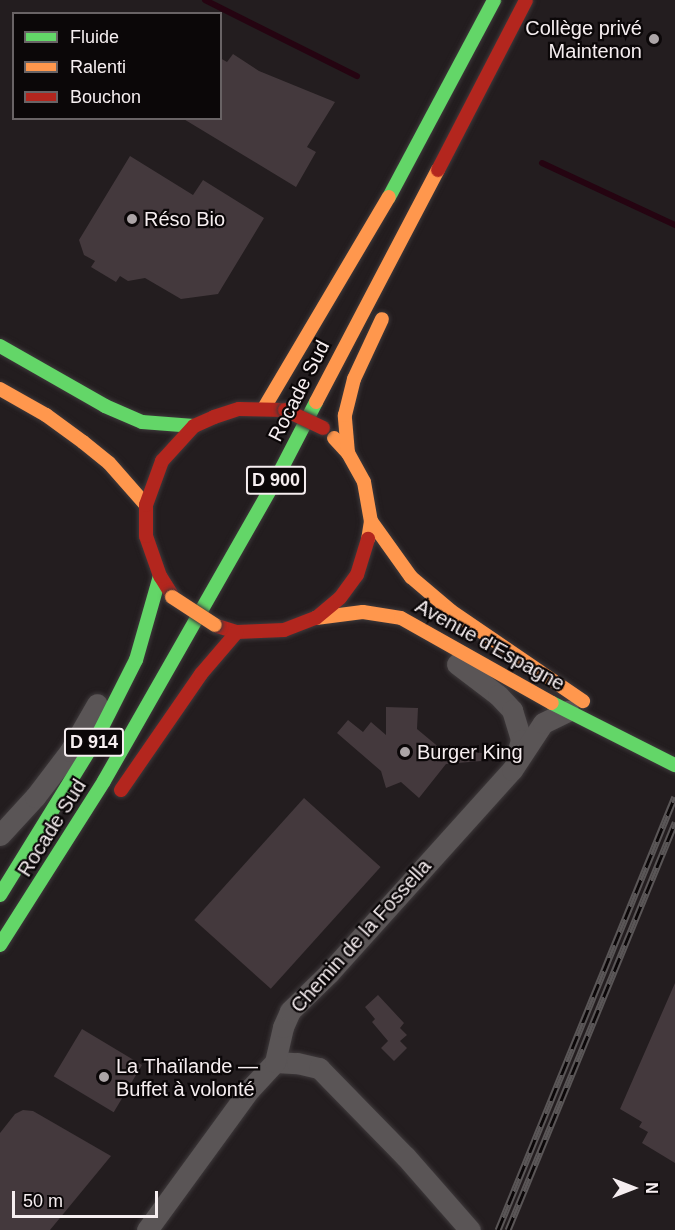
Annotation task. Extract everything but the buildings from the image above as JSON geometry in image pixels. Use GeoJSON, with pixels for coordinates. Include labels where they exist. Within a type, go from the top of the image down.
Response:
{"type":"FeatureCollection","features":[{"type":"Feature","properties":{"kind":"main road","name":"Rocade Sud"},"geometry":{"type":"LineString","coordinates":[[264,408],[392,193],[494,0]]}},
{"type":"Feature","properties":{"kind":"main road"},"geometry":{"type":"LineString","coordinates":[[488,42],[508,0]]}},
{"type":"Feature","properties":{"kind":"main road","name":"Rocade Sud"},"geometry":{"type":"LineString","coordinates":[[0,945],[104,780],[272,488],[526,0]]}},
{"type":"Feature","properties":{"kind":"main road"},"geometry":{"type":"LineString","coordinates":[[434,209],[538,0]]}},
{"type":"Feature","properties":{"kind":"main road","name":"Rocade Sud"},"geometry":{"type":"LineString","coordinates":[[0,921],[93,775],[191,608],[261,483],[413,186]]}},
{"type":"Feature","properties":{"kind":"main road"},"geometry":{"type":"LineString","coordinates":[[348,453],[345,415],[354,379],[389,304]]}},
{"type":"Feature","properties":{"kind":"main road"},"geometry":{"type":"LineString","coordinates":[[0,346],[105,406],[142,422],[194,426],[239,409],[264,408],[285,410],[304,417],[323,428],[348,453],[364,482],[371,520],[370,533],[357,575],[340,598],[316,618],[285,630],[237,632],[215,625],[193,614],[172,597],[160,576],[146,536],[146,505],[162,461],[194,426]]}},
{"type":"Feature","properties":{"kind":"main road"},"geometry":{"type":"LineString","coordinates":[[0,390],[46,415],[83,442],[109,464],[146,505]]}},
{"type":"Feature","properties":{"kind":"main road","name":"Avenue d'Espagne"},"geometry":{"type":"LineString","coordinates":[[371,520],[411,577],[443,604],[580,698],[637,744]]}},
{"type":"Feature","properties":{"kind":"main road","name":"D 914"},"geometry":{"type":"LineString","coordinates":[[0,895],[95,741],[142,644],[160,576]]}},
{"type":"Feature","properties":{"kind":"main road","name":"Avenue d'Espagne"},"geometry":{"type":"LineString","coordinates":[[316,618],[363,612],[401,618],[513,683],[656,753],[675,765]]}},
{"type":"Feature","properties":{"kind":"main road","name":"D 914"},"geometry":{"type":"LineString","coordinates":[[115,800],[201,674],[237,632]]}},
{"type":"Feature","properties":{"kind":"street","name":"Chemin de la Fossella"},"geometry":{"type":"LineString","coordinates":[[423,629],[442,656],[462,667],[498,695],[512,710],[521,740],[513,770]]}},
{"type":"Feature","properties":{"kind":"street"},"geometry":{"type":"LineString","coordinates":[[0,835],[35,796],[69,751],[120,665],[142,644]]}},
{"type":"Feature","properties":{"kind":"street","name":"Chemin de la Fossella"},"geometry":{"type":"LineString","coordinates":[[147,1230],[250,1089],[275,1062],[283,1027],[290,1011],[329,973],[513,770],[543,723],[568,711]]}},
{"type":"Feature","properties":{"kind":"street"},"geometry":{"type":"LineString","coordinates":[[275,1062],[297,1063],[319,1068],[406,1156],[470,1230]]}},
{"type":"Feature","properties":{"kind":"waterway"},"geometry":{"type":"LineString","coordinates":[[205,0],[357,76]]}},
{"type":"Feature","properties":{"kind":"waterway"},"geometry":{"type":"LineString","coordinates":[[542,163],[675,225]]}},
{"type":"Feature","properties":{"kind":"railway"},"geometry":{"type":"LineString","coordinates":[[498,1230],[675,797]]}},
{"type":"Feature","properties":{"kind":"railway"},"geometry":{"type":"LineString","coordinates":[[508,1230],[675,822]]}},
{"type":"Feature","properties":{"kind":"traffic: fast"},"geometry":{"type":"LineString","coordinates":[[389,197],[494,0]]}},
{"type":"Feature","properties":{"kind":"traffic: fast"},"geometry":{"type":"LineString","coordinates":[[0,346],[105,406],[142,422],[194,426]]}},
{"type":"Feature","properties":{"kind":"traffic: fast"},"geometry":{"type":"LineString","coordinates":[[0,945],[104,781],[272,487],[316,402]]}},
{"type":"Feature","properties":{"kind":"traffic: fast"},"geometry":{"type":"LineString","coordinates":[[0,895],[95,741],[136,660],[160,576]]}},
{"type":"Feature","properties":{"kind":"traffic: fast"},"geometry":{"type":"LineString","coordinates":[[552,703],[675,765]]}},
{"type":"Feature","properties":{"kind":"traffic: slow"},"geometry":{"type":"LineString","coordinates":[[316,402],[438,170]]}},
{"type":"Feature","properties":{"kind":"traffic: slow"},"geometry":{"type":"LineString","coordinates":[[264,408],[389,197]]}},
{"type":"Feature","properties":{"kind":"traffic: slow"},"geometry":{"type":"LineString","coordinates":[[348,453],[345,415],[354,379],[382,319]]}},
{"type":"Feature","properties":{"kind":"traffic: slow"},"geometry":{"type":"LineString","coordinates":[[0,389],[46,415],[83,442],[109,463],[146,505]]}},
{"type":"Feature","properties":{"kind":"traffic: slow"},"geometry":{"type":"LineString","coordinates":[[334,438],[348,453],[364,482],[371,521],[368,539]]}},
{"type":"Feature","properties":{"kind":"traffic: slow"},"geometry":{"type":"LineString","coordinates":[[371,521],[411,577],[451,611],[583,701]]}},
{"type":"Feature","properties":{"kind":"traffic: slow"},"geometry":{"type":"LineString","coordinates":[[172,597],[215,625]]}},
{"type":"Feature","properties":{"kind":"traffic: slow"},"geometry":{"type":"LineString","coordinates":[[316,618],[363,612],[401,618],[552,703]]}},
{"type":"Feature","properties":{"kind":"traffic: jam"},"geometry":{"type":"LineString","coordinates":[[438,170],[526,0]]}},
{"type":"Feature","properties":{"kind":"traffic: jam"},"geometry":{"type":"LineString","coordinates":[[172,595],[160,576],[146,536],[146,505],[162,461],[194,426],[214,417],[239,409],[285,410]]}},
{"type":"Feature","properties":{"kind":"traffic: jam"},"geometry":{"type":"LineString","coordinates":[[285,410],[323,428]]}},
{"type":"Feature","properties":{"kind":"traffic: jam"},"geometry":{"type":"LineString","coordinates":[[217,626],[237,632],[284,630],[316,618],[340,598],[357,575],[368,539]]}},
{"type":"Feature","properties":{"kind":"traffic: jam"},"geometry":{"type":"LineString","coordinates":[[121,790],[201,674],[237,632]]}},
{"type":"Feature","properties":{"kind":"place","name":"Collège privé Maintenon"},"geometry":{"type":"Point","coordinates":[654,39]}},
{"type":"Feature","properties":{"kind":"place","name":"Réso Bio"},"geometry":{"type":"Point","coordinates":[132,219]}},
{"type":"Feature","properties":{"kind":"place","name":"Burger King"},"geometry":{"type":"Point","coordinates":[405,752]}},
{"type":"Feature","properties":{"kind":"place","name":"La Thaïlande — Buffet à volonté"},"geometry":{"type":"Point","coordinates":[104,1077]}}]}
